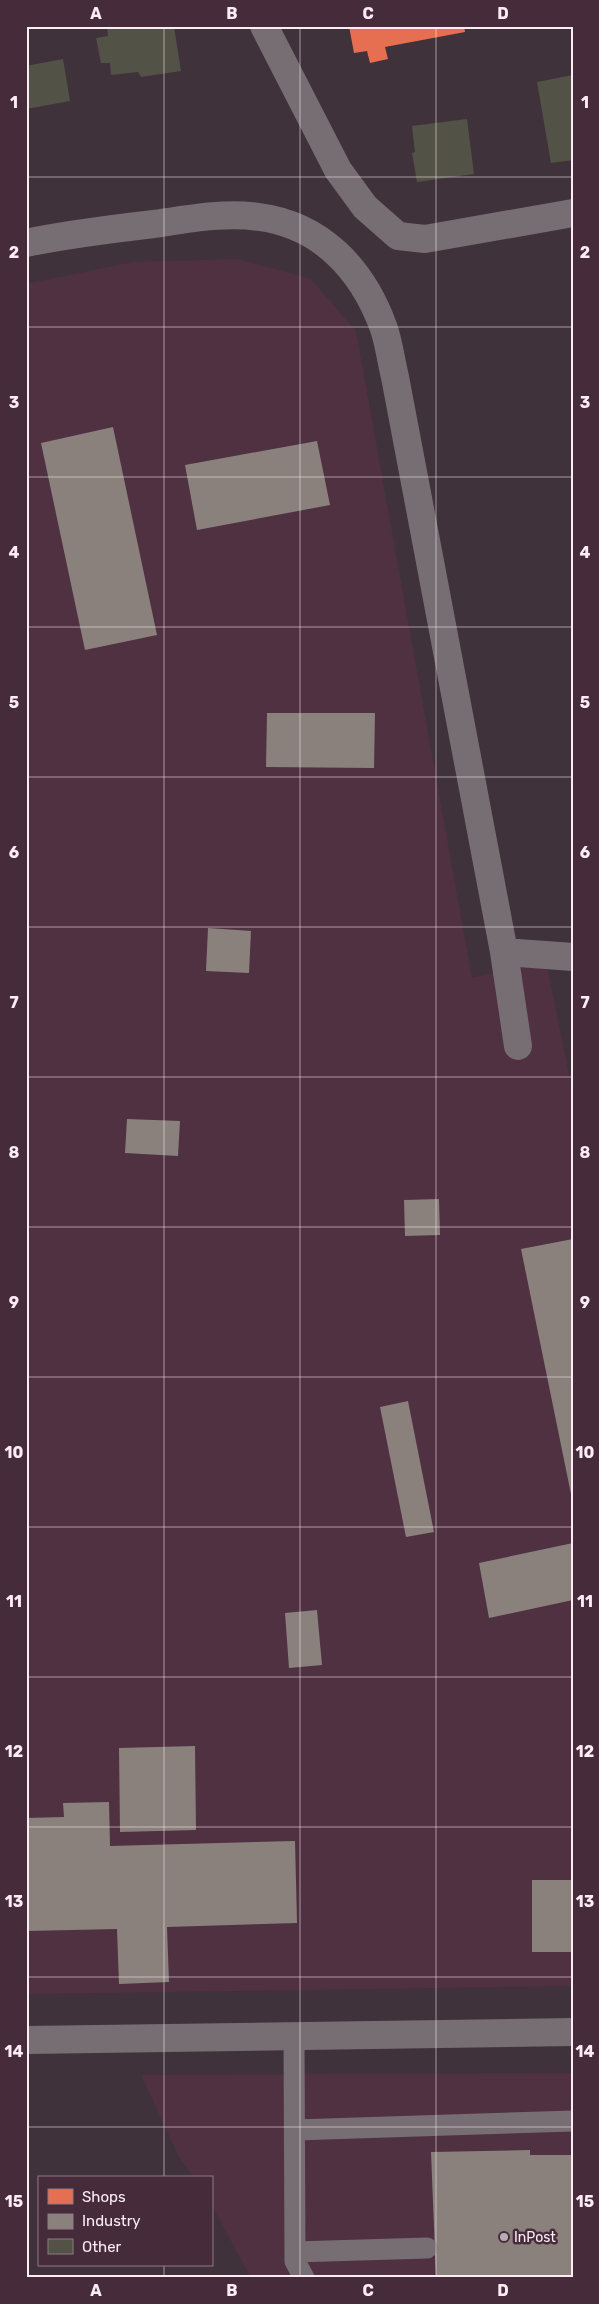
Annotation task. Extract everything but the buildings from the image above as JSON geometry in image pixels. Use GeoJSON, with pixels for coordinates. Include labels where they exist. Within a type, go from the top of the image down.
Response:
{"type":"FeatureCollection","features":[{"type":"Feature","properties":{"kind":"street"},"geometry":{"type":"LineString","coordinates":[[264,26],[338,170],[365,207],[398,236],[425,239],[573,213]]}},
{"type":"Feature","properties":{"kind":"street"},"geometry":{"type":"LineString","coordinates":[[26,243],[207,216],[259,217],[294,226],[323,242],[345,259],[363,283],[383,326],[395,377],[504,952],[518,1046]]}},
{"type":"Feature","properties":{"kind":"street"},"geometry":{"type":"LineString","coordinates":[[504,952],[573,957]]}},
{"type":"Feature","properties":{"kind":"street"},"geometry":{"type":"LineString","coordinates":[[26,2040],[573,2032]]}},
{"type":"Feature","properties":{"kind":"lane"},"geometry":{"type":"LineString","coordinates":[[294,2036],[295,2261],[304,2278]]}},
{"type":"Feature","properties":{"kind":"lane"},"geometry":{"type":"LineString","coordinates":[[294,2130],[573,2122]]}},
{"type":"Feature","properties":{"kind":"lane"},"geometry":{"type":"LineString","coordinates":[[295,2252],[427,2248]]}},
{"type":"Feature","properties":{"kind":"shaded area"},"geometry":{"type":"Polygon","coordinates":[[[237,259],[311,279],[356,331],[472,978],[546,961],[573,1094],[573,1986],[26,1994],[26,284],[133,262],[237,259]]]}},
{"type":"Feature","properties":{"kind":"shaded area"},"geometry":{"type":"Polygon","coordinates":[[[573,2073],[573,2278],[251,2278],[212,2206],[212,2176],[193,2176],[179,2157],[141,2075],[573,2073]]]}},
{"type":"Feature","properties":{"kind":"place","name":"InPost"},"geometry":{"type":"Point","coordinates":[504,2237]}}]}
